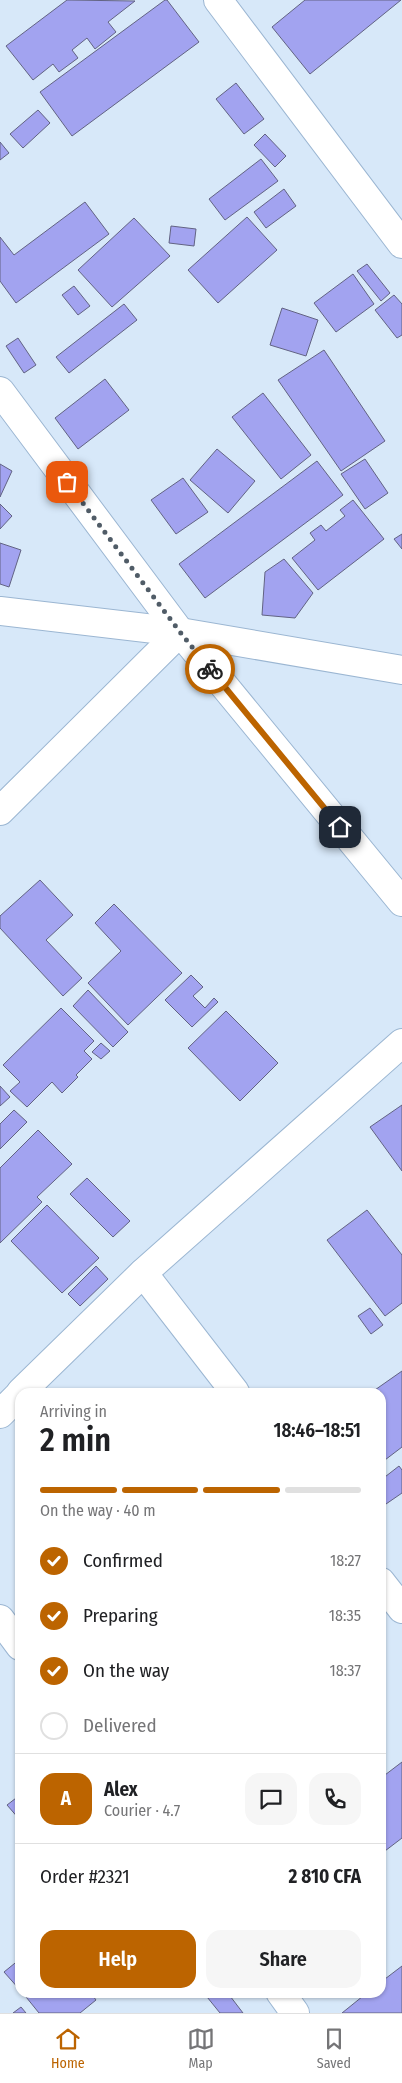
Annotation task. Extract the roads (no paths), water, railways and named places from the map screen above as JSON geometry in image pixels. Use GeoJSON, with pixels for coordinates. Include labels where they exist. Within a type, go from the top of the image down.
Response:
{"type":"FeatureCollection","features":[{"type":"Feature","properties":{"kind":"street"},"geometry":{"type":"LineString","coordinates":[[218,0],[402,244]]}},
{"type":"Feature","properties":{"kind":"street"},"geometry":{"type":"LineString","coordinates":[[0,392],[180,632],[402,902]]}},
{"type":"Feature","properties":{"kind":"street"},"geometry":{"type":"LineString","coordinates":[[0,610],[180,632],[402,670]]}},
{"type":"Feature","properties":{"kind":"street"},"geometry":{"type":"LineString","coordinates":[[0,812],[180,632]]}},
{"type":"Feature","properties":{"kind":"street"},"geometry":{"type":"LineString","coordinates":[[26,1388],[143,1273],[402,1043]]}},
{"type":"Feature","properties":{"kind":"street"},"geometry":{"type":"LineString","coordinates":[[143,1273],[232,1388]]}},
{"type":"Feature","properties":{"kind":"street"},"geometry":{"type":"LineString","coordinates":[[0,1414],[15,1399]]}},
{"type":"Feature","properties":{"kind":"street"},"geometry":{"type":"LineString","coordinates":[[386,1588],[402,1609]]}},
{"type":"Feature","properties":{"kind":"street"},"geometry":{"type":"LineString","coordinates":[[0,1619],[15,1639]]}},
{"type":"Feature","properties":{"kind":"street"},"geometry":{"type":"LineString","coordinates":[[285,1998],[296,2013]]}}]}
